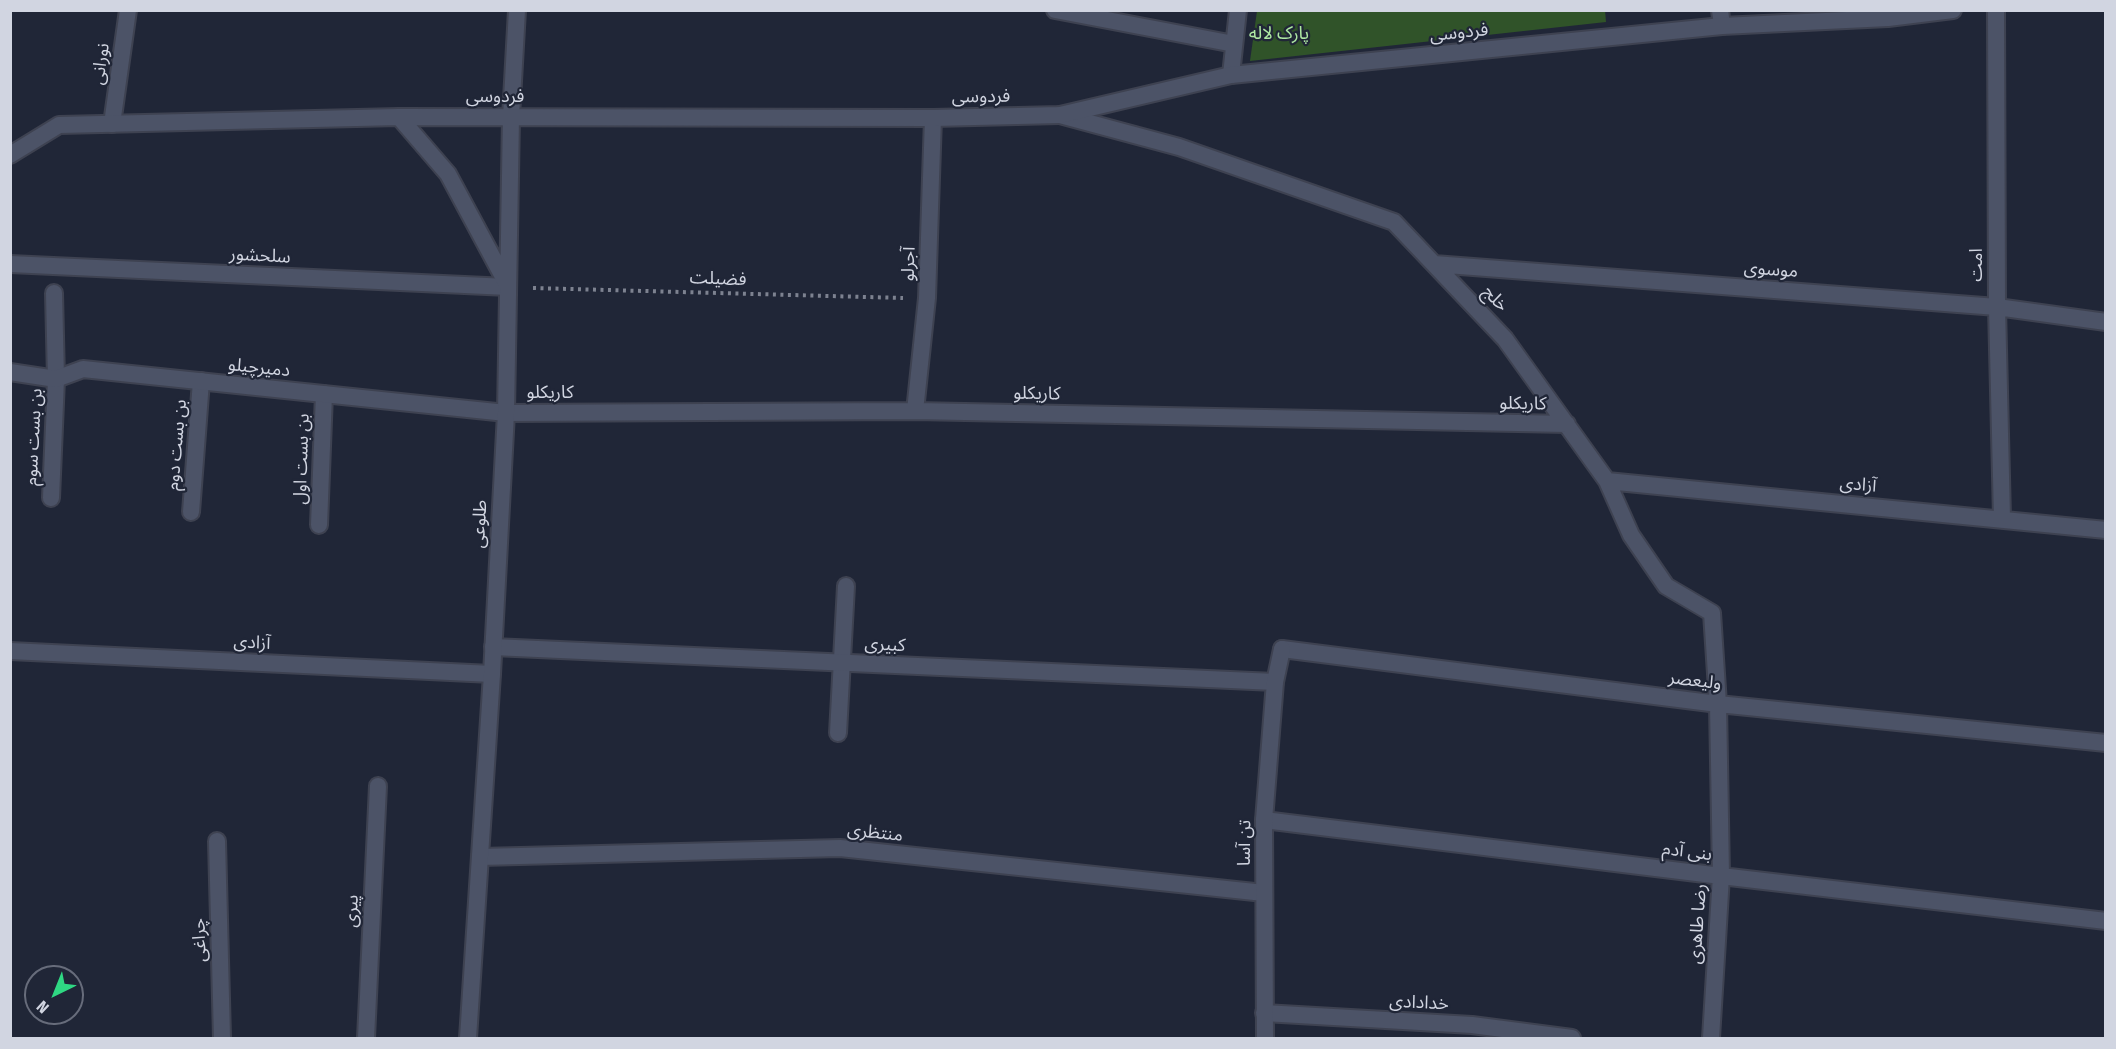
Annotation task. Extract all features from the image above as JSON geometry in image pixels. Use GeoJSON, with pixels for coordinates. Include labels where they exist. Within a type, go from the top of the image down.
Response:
{"type":"FeatureCollection","features":[{"type":"Feature","properties":{"kind":"street","name":"نورانی"},"geometry":{"type":"LineString","coordinates":[[112,124],[128,10]]}},
{"type":"Feature","properties":{"kind":"street","name":"طلوعی"},"geometry":{"type":"LineString","coordinates":[[468,1038],[492,674],[506,413],[512,117],[517,10]]}},
{"type":"Feature","properties":{"kind":"street"},"geometry":{"type":"LineString","coordinates":[[1055,10],[1234,44]]}},
{"type":"Feature","properties":{"kind":"street"},"geometry":{"type":"LineString","coordinates":[[1231,75],[1238,10]]}},
{"type":"Feature","properties":{"kind":"street","name":"فردوسی"},"geometry":{"type":"LineString","coordinates":[[10,155],[59,124],[399,117],[933,118],[1060,115],[1231,75],[1721,18],[1953,10]]}},
{"type":"Feature","properties":{"kind":"street","name":"امت"},"geometry":{"type":"LineString","coordinates":[[1996,10],[1997,307],[2002,518]]}},
{"type":"Feature","properties":{"kind":"street","name":"خلج"},"geometry":{"type":"LineString","coordinates":[[1060,115],[1179,147],[1394,222],[1505,339],[1607,481],[1631,535],[1666,586],[1712,613],[1718,704]]}},
{"type":"Feature","properties":{"kind":"street"},"geometry":{"type":"LineString","coordinates":[[399,117],[448,174],[508,287]]}},
{"type":"Feature","properties":{"kind":"street","name":"آجرلو"},"geometry":{"type":"LineString","coordinates":[[915,411],[927,298],[933,118]]}},
{"type":"Feature","properties":{"kind":"street","name":"سلحشور"},"geometry":{"type":"LineString","coordinates":[[10,264],[508,287]]}},
{"type":"Feature","properties":{"kind":"street","name":"موسوی"},"geometry":{"type":"LineString","coordinates":[[1434,264],[1997,307],[2106,322]]}},
{"type":"Feature","properties":{"kind":"street","name":"بن بست سوم"},"geometry":{"type":"LineString","coordinates":[[51,498],[56,379],[54,293]]}},
{"type":"Feature","properties":{"kind":"street","name":"دمیرچیلو"},"geometry":{"type":"LineString","coordinates":[[10,372],[56,379],[83,369],[506,413]]}},
{"type":"Feature","properties":{"kind":"street","name":"بن بست دوم"},"geometry":{"type":"LineString","coordinates":[[191,512],[201,381]]}},
{"type":"Feature","properties":{"kind":"street","name":"بن بست اول"},"geometry":{"type":"LineString","coordinates":[[319,525],[324,394]]}},
{"type":"Feature","properties":{"kind":"street","name":"کاریکلو"},"geometry":{"type":"LineString","coordinates":[[506,413],[915,411],[1567,424]]}},
{"type":"Feature","properties":{"kind":"street","name":"آزادی"},"geometry":{"type":"LineString","coordinates":[[1607,481],[2106,530]]}},
{"type":"Feature","properties":{"kind":"street"},"geometry":{"type":"LineString","coordinates":[[838,733],[846,586]]}},
{"type":"Feature","properties":{"kind":"street","name":"کبیری"},"geometry":{"type":"LineString","coordinates":[[493,647],[1275,682]]}},
{"type":"Feature","properties":{"kind":"street","name":"ولیعصر"},"geometry":{"type":"LineString","coordinates":[[1282,649],[1718,704],[2106,743]]}},
{"type":"Feature","properties":{"kind":"street","name":"تن آسا"},"geometry":{"type":"LineString","coordinates":[[1265,1038],[1264,820],[1275,682],[1282,649]]}},
{"type":"Feature","properties":{"kind":"street","name":"آزادی"},"geometry":{"type":"LineString","coordinates":[[10,651],[492,674]]}},
{"type":"Feature","properties":{"kind":"street","name":"رضا طاهری"},"geometry":{"type":"LineString","coordinates":[[1711,1038],[1721,876],[1718,704]]}},
{"type":"Feature","properties":{"kind":"street","name":"پیری"},"geometry":{"type":"LineString","coordinates":[[366,1038],[378,786]]}},
{"type":"Feature","properties":{"kind":"street","name":"بنی آدم"},"geometry":{"type":"LineString","coordinates":[[1264,820],[2106,921]]}},
{"type":"Feature","properties":{"kind":"street","name":"چراغی"},"geometry":{"type":"LineString","coordinates":[[217,841],[222,1038]]}},
{"type":"Feature","properties":{"kind":"street","name":"منتظری"},"geometry":{"type":"LineString","coordinates":[[480,857],[840,848],[1264,893]]}},
{"type":"Feature","properties":{"kind":"street","name":"خدادادی"},"geometry":{"type":"LineString","coordinates":[[1264,1013],[1472,1025],[1572,1038]]}},
{"type":"Feature","properties":{"kind":"path","name":"فضیلت"},"geometry":{"type":"LineString","coordinates":[[508,287],[927,298]]}},
{"type":"Feature","properties":{"kind":"green space","name":"پارک لاله"},"geometry":{"type":"Polygon","coordinates":[[[1605,10],[1606,22],[1250,61],[1257,11],[1605,10]]]}}]}
